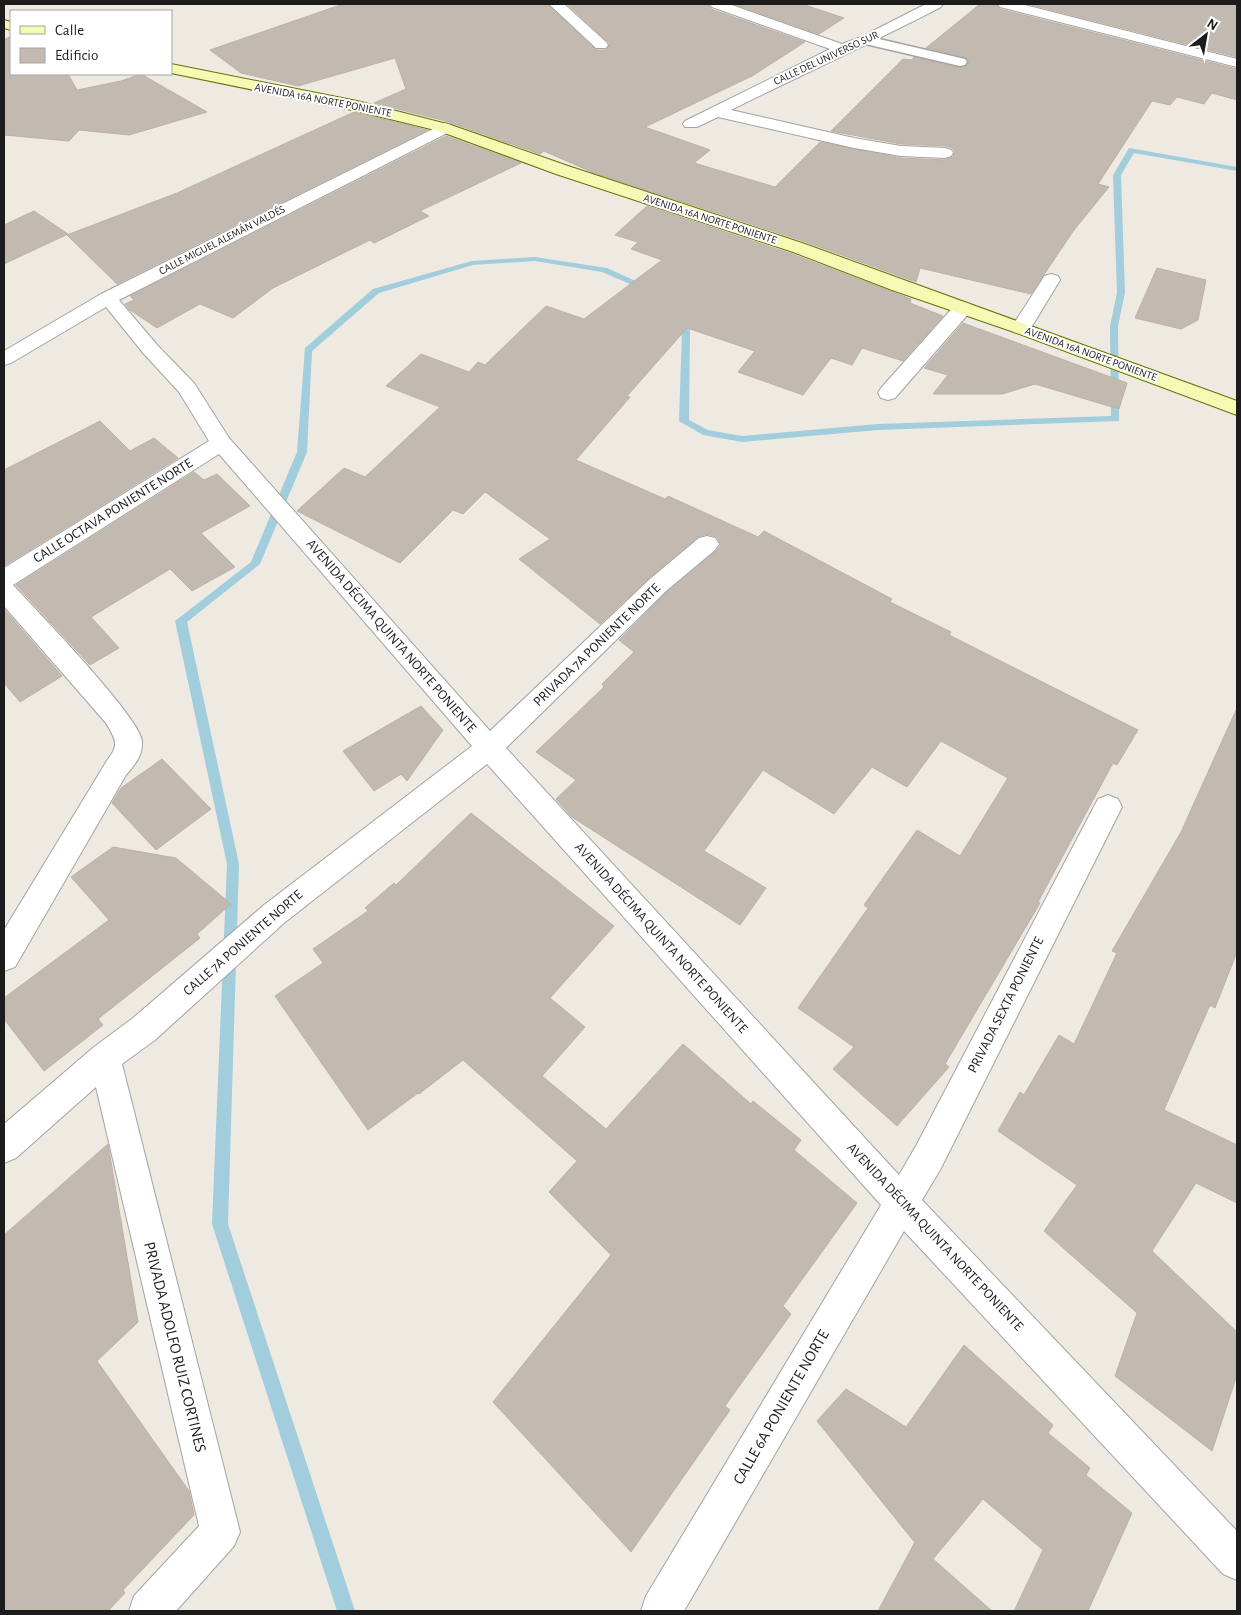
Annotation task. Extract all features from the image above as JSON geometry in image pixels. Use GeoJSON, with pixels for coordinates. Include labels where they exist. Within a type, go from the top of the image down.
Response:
{"type":"FeatureCollection","features":[{"type":"Feature","properties":{"kind":"street"},"geometry":{"type":"LineString","coordinates":[[556,4],[601,44]]}},
{"type":"Feature","properties":{"kind":"street"},"geometry":{"type":"LineString","coordinates":[[717,4],[842,49]]}},
{"type":"Feature","properties":{"kind":"street","name":"CALLE DEL UNIVERSO SUR"},"geometry":{"type":"LineString","coordinates":[[691,124],[842,49],[866,40],[936,4]]}},
{"type":"Feature","properties":{"kind":"street"},"geometry":{"type":"LineString","coordinates":[[1004,4],[1237,63]]}},
{"type":"Feature","properties":{"kind":"street","name":"AVENIDA 16A NORTE PONIENTE"},"geometry":{"type":"LineString","coordinates":[[172,68],[357,106],[445,128],[571,173],[799,248],[1237,408]]}},
{"type":"Feature","properties":{"kind":"street"},"geometry":{"type":"LineString","coordinates":[[717,112],[854,143],[901,151],[945,153]]}},
{"type":"Feature","properties":{"kind":"street","name":"CALLE MIGUEL ALEMÁN VALDÉS"},"geometry":{"type":"LineString","coordinates":[[4,359],[108,298],[445,128]]}},
{"type":"Feature","properties":{"kind":"street"},"geometry":{"type":"LineString","coordinates":[[1021,328],[1051,280]]}},
{"type":"Feature","properties":{"kind":"street","name":"AVENIDA DÉCIMA QUINTA NORTE PONIENTE"},"geometry":{"type":"LineString","coordinates":[[108,298],[151,350],[188,388],[221,443],[489,748],[902,1202],[1237,1560]]}},
{"type":"Feature","properties":{"kind":"street"},"geometry":{"type":"LineString","coordinates":[[888,393],[963,308]]}},
{"type":"Feature","properties":{"kind":"street","name":"CALLE OCTAVA PONIENTE NORTE"},"geometry":{"type":"LineString","coordinates":[[4,579],[221,443]]}},
{"type":"Feature","properties":{"kind":"street","name":"PRIVADA 7A PONIENTE NORTE"},"geometry":{"type":"LineString","coordinates":[[489,748],[658,585],[707,544]]}},
{"type":"Feature","properties":{"kind":"street"},"geometry":{"type":"LineString","coordinates":[[4,590],[115,716],[129,740],[126,754],[4,957]]}},
{"type":"Feature","properties":{"kind":"street","name":"CALLE 7A PONIENTE NORTE"},"geometry":{"type":"LineString","coordinates":[[4,1146],[105,1058],[144,1029],[274,914],[489,748]]}},
{"type":"Feature","properties":{"kind":"street","name":"PRIVADA SEXTA PONIENTE"},"geometry":{"type":"LineString","coordinates":[[902,1202],[928,1158],[1108,807]]}},
{"type":"Feature","properties":{"kind":"street","name":"PRIVADA ADOLFO RUIZ CORTINES"},"geometry":{"type":"LineString","coordinates":[[105,1058],[220,1532],[149,1611]]}},
{"type":"Feature","properties":{"kind":"street","name":"CALLE 6A PONIENTE NORTE"},"geometry":{"type":"LineString","coordinates":[[662,1611],[902,1202]]}},
{"type":"Feature","properties":{"kind":"lane"},"geometry":{"type":"LineString","coordinates":[[866,40],[960,62]]}},
{"type":"Feature","properties":{"kind":"building"},"geometry":{"type":"Polygon","coordinates":[[[343,4],[547,4],[596,50],[606,50],[610,44],[567,4],[708,4],[711,9],[805,42],[752,76],[645,127],[710,150],[694,163],[775,187],[820,142],[901,158],[945,160],[953,157],[955,152],[952,148],[946,146],[901,144],[831,131],[903,59],[912,60],[914,57],[960,68],[967,66],[969,61],[965,57],[926,48],[980,4],[996,4],[1000,9],[1237,69],[1237,100],[1212,93],[1204,104],[1177,97],[1170,105],[1152,101],[1098,184],[1109,187],[1074,230],[1031,294],[920,268],[916,282],[806,242],[594,173],[544,151],[540,154],[446,121],[374,103],[406,89],[395,58],[298,86],[241,73],[210,50],[343,4]]]}},
{"type":"Feature","properties":{"kind":"building"},"geometry":{"type":"Polygon","coordinates":[[[734,4],[802,4],[844,18],[819,34],[734,4]]]}},
{"type":"Feature","properties":{"kind":"building"},"geometry":{"type":"Polygon","coordinates":[[[1028,4],[1237,4],[1237,57],[1028,4]]]}},
{"type":"Feature","properties":{"kind":"building"},"geometry":{"type":"Polygon","coordinates":[[[10,37],[10,75],[69,75],[77,90],[143,75],[207,112],[129,135],[79,130],[69,141],[4,135],[4,40],[10,37]]]}},
{"type":"Feature","properties":{"kind":"building"},"geometry":{"type":"Polygon","coordinates":[[[354,112],[427,130],[117,284],[67,235],[177,193],[354,112]]]}},
{"type":"Feature","properties":{"kind":"building"},"geometry":{"type":"Polygon","coordinates":[[[446,136],[521,163],[420,211],[429,216],[374,243],[370,240],[273,288],[233,318],[200,304],[157,328],[130,310],[125,304],[134,300],[130,296],[446,136]]]}},
{"type":"Feature","properties":{"kind":"building"},"geometry":{"type":"Polygon","coordinates":[[[647,206],[792,254],[911,299],[910,303],[943,316],[903,361],[862,348],[852,365],[831,358],[803,395],[738,372],[755,351],[687,328],[627,396],[630,397],[576,460],[665,499],[668,496],[758,537],[764,531],[892,599],[890,602],[951,632],[949,635],[1138,730],[1117,765],[1113,763],[1038,902],[1040,903],[945,1064],[949,1067],[897,1126],[833,1069],[854,1047],[798,1008],[868,908],[864,905],[917,830],[960,856],[1008,778],[941,741],[907,787],[872,767],[834,814],[763,770],[704,851],[766,888],[740,925],[572,817],[556,799],[576,780],[536,752],[604,687],[602,684],[634,652],[619,640],[667,592],[716,551],[721,545],[717,537],[707,534],[698,537],[649,578],[600,624],[519,559],[550,539],[485,492],[463,514],[453,510],[400,563],[297,511],[344,468],[365,477],[440,407],[386,386],[421,354],[469,372],[478,362],[485,365],[546,306],[584,319],[662,260],[631,249],[638,242],[615,235],[647,206]]]}},
{"type":"Feature","properties":{"kind":"building"},"geometry":{"type":"Polygon","coordinates":[[[34,211],[68,234],[4,264],[4,225],[34,211]]]}},
{"type":"Feature","properties":{"kind":"building"},"geometry":{"type":"Polygon","coordinates":[[[1157,268],[1206,280],[1198,320],[1181,329],[1135,318],[1157,268]]]}},
{"type":"Feature","properties":{"kind":"building"},"geometry":{"type":"Polygon","coordinates":[[[963,323],[1127,383],[1119,409],[1035,384],[1002,394],[933,394],[948,375],[924,368],[963,323]]]}},
{"type":"Feature","properties":{"kind":"building"},"geometry":{"type":"Polygon","coordinates":[[[100,421],[130,451],[154,438],[178,458],[4,566],[4,470],[100,421]]]}},
{"type":"Feature","properties":{"kind":"building"},"geometry":{"type":"Polygon","coordinates":[[[194,472],[204,480],[217,474],[250,506],[201,533],[235,567],[192,591],[170,569],[91,617],[119,648],[90,665],[16,585],[194,472]]]}},
{"type":"Feature","properties":{"kind":"building"},"geometry":{"type":"Polygon","coordinates":[[[4,609],[62,676],[20,702],[4,683],[4,609]]]}},
{"type":"Feature","properties":{"kind":"building"},"geometry":{"type":"Polygon","coordinates":[[[421,706],[443,730],[407,781],[401,774],[374,791],[343,751],[421,706]]]}},
{"type":"Feature","properties":{"kind":"building"},"geometry":{"type":"Polygon","coordinates":[[[1237,708],[1237,952],[1215,1008],[1210,1005],[1164,1110],[1237,1145],[1237,1203],[1196,1183],[1152,1251],[1237,1332],[1237,1375],[1212,1451],[1115,1376],[1137,1313],[1044,1231],[1077,1185],[998,1131],[1020,1092],[1024,1095],[1059,1035],[1074,1044],[1117,953],[1112,951],[1181,832],[1237,708]]]}},
{"type":"Feature","properties":{"kind":"building"},"geometry":{"type":"Polygon","coordinates":[[[162,759],[211,809],[156,850],[112,803],[121,788],[162,759]]]}},
{"type":"Feature","properties":{"kind":"building"},"geometry":{"type":"Polygon","coordinates":[[[471,813],[614,926],[550,998],[585,1027],[542,1076],[606,1129],[683,1044],[751,1104],[753,1101],[801,1140],[794,1150],[857,1203],[783,1306],[791,1314],[725,1406],[730,1410],[631,1552],[493,1402],[611,1255],[549,1192],[577,1161],[463,1060],[368,1130],[275,996],[323,963],[313,949],[368,911],[365,908],[394,883],[396,885],[471,813]]]}},
{"type":"Feature","properties":{"kind":"building"},"geometry":{"type":"Polygon","coordinates":[[[113,847],[176,858],[231,904],[197,934],[200,938],[98,1019],[103,1025],[44,1071],[4,1019],[4,998],[109,920],[71,877],[113,847]]]}},
{"type":"Feature","properties":{"kind":"building"},"geometry":{"type":"Polygon","coordinates":[[[108,1144],[138,1322],[97,1361],[189,1491],[194,1515],[123,1590],[125,1593],[108,1611],[4,1611],[4,1235],[108,1144]]]}},
{"type":"Feature","properties":{"kind":"building"},"geometry":{"type":"Polygon","coordinates":[[[964,1345],[1053,1425],[1048,1433],[1090,1468],[1086,1475],[1132,1513],[1088,1611],[1014,1611],[1043,1550],[983,1499],[933,1559],[992,1611],[878,1611],[915,1542],[817,1421],[846,1389],[906,1427],[964,1345]]]}},
{"type":"Feature","properties":{"kind":"waterway"},"geometry":{"type":"LineString","coordinates":[[676,316],[686,331],[684,421],[706,433],[742,439],[878,427],[1116,419],[1114,326],[1121,293],[1117,175],[1132,150],[1237,169]]}},
{"type":"Feature","properties":{"kind":"waterway"},"geometry":{"type":"LineString","coordinates":[[346,1611],[220,1224],[233,864],[181,621],[255,564],[302,452],[308,350],[376,291],[472,263],[535,259],[604,270],[647,288]]}}]}
